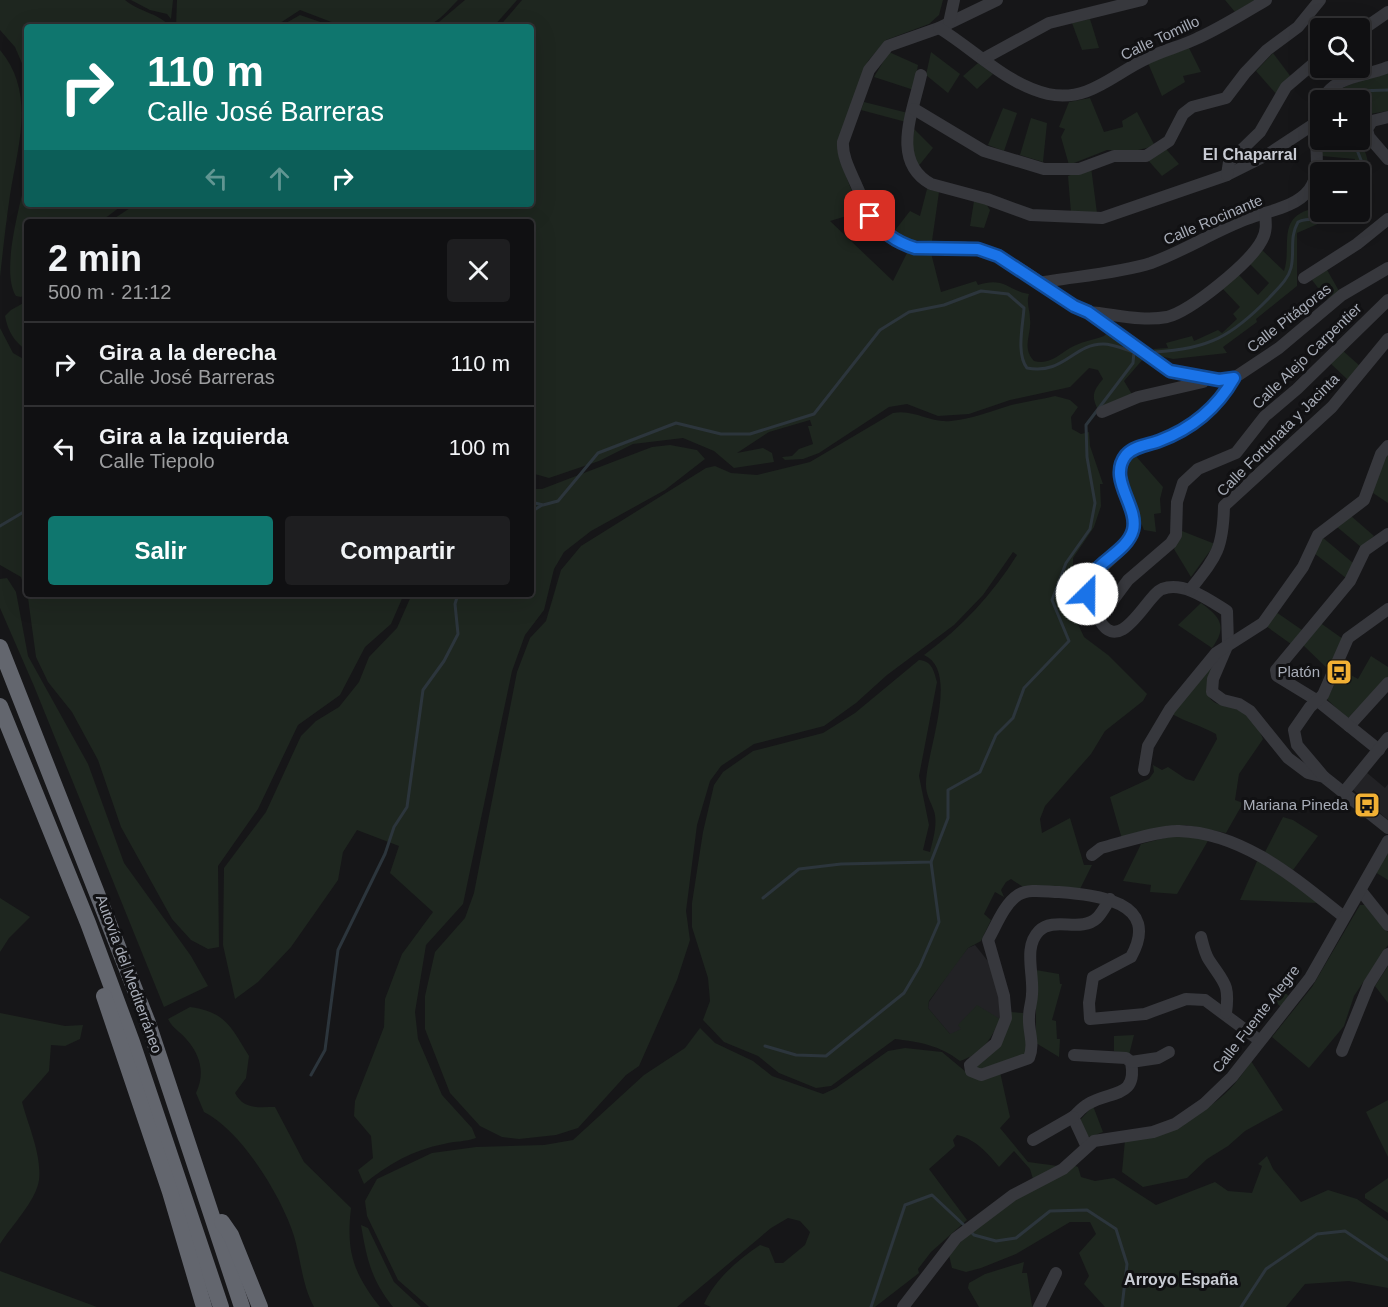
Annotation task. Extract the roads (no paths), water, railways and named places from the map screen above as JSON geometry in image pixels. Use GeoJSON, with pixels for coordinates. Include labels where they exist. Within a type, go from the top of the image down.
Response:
{"type":"FeatureCollection","features":[{"type":"Feature","properties":{"kind":"highway","name":"Autovía del Mediterráneo"},"geometry":{"type":"LineString","coordinates":[[0,647],[117,937],[211,1207],[242,1307]]}},
{"type":"Feature","properties":{"kind":"highway","name":"Autovía del Mediterráneo"},"geometry":{"type":"LineString","coordinates":[[0,706],[88,922],[158,1116],[221,1307]]}},
{"type":"Feature","properties":{"kind":"highway"},"geometry":{"type":"LineString","coordinates":[[88,922],[89,952],[170,1192],[204,1307]]}},
{"type":"Feature","properties":{"kind":"highway"},"geometry":{"type":"LineString","coordinates":[[211,1207],[231,1235],[260,1307]]}},
{"type":"Feature","properties":{"kind":"street"},"geometry":{"type":"LineString","coordinates":[[944,26],[954,0]]}},
{"type":"Feature","properties":{"kind":"street"},"geometry":{"type":"LineString","coordinates":[[997,0],[944,26],[894,42],[878,56],[869,70],[843,142],[843,154],[866,210],[891,238],[915,248],[978,249],[998,256],[1088,312],[1170,371],[1219,380]]}},
{"type":"Feature","properties":{"kind":"street"},"geometry":{"type":"LineString","coordinates":[[983,59],[1049,23],[1142,0]]}},
{"type":"Feature","properties":{"kind":"street","name":"Calle Tomillo"},"geometry":{"type":"LineString","coordinates":[[944,26],[1002,73],[1046,93],[1073,95],[1103,85],[1145,59],[1201,36],[1266,0]]}},
{"type":"Feature","properties":{"kind":"street"},"geometry":{"type":"LineString","coordinates":[[914,110],[984,151],[1044,169],[1079,169],[1114,156],[1146,156],[1169,141],[1183,114],[1192,107],[1226,98],[1245,73],[1268,50],[1298,27],[1320,0]]}},
{"type":"Feature","properties":{"kind":"street"},"geometry":{"type":"LineString","coordinates":[[1370,24],[1388,12]]}},
{"type":"Feature","properties":{"kind":"street"},"geometry":{"type":"LineString","coordinates":[[1227,175],[1229,162],[1260,132],[1286,87],[1310,67]]}},
{"type":"Feature","properties":{"kind":"street"},"geometry":{"type":"LineString","coordinates":[[1329,90],[1336,84],[1388,67]]}},
{"type":"Feature","properties":{"kind":"street"},"geometry":{"type":"LineString","coordinates":[[921,75],[906,145],[910,166],[931,184],[987,199],[1031,215],[1102,218],[1227,175],[1266,155],[1310,127]]}},
{"type":"Feature","properties":{"kind":"street"},"geometry":{"type":"LineString","coordinates":[[1388,117],[1372,121],[1367,129],[1369,137],[1388,159]]}},
{"type":"Feature","properties":{"kind":"street","name":"Calle Rocinante"},"geometry":{"type":"LineString","coordinates":[[1038,283],[1150,263],[1248,218],[1294,202],[1308,191],[1314,180],[1317,165],[1316,150]]}},
{"type":"Feature","properties":{"kind":"street"},"geometry":{"type":"LineString","coordinates":[[1088,312],[1151,319],[1188,309],[1257,249],[1266,232],[1265,213]]}},
{"type":"Feature","properties":{"kind":"street"},"geometry":{"type":"LineString","coordinates":[[1304,278],[1357,244],[1388,219]]}},
{"type":"Feature","properties":{"kind":"street","name":"Calle Pitágoras"},"geometry":{"type":"LineString","coordinates":[[1102,412],[1138,396],[1180,385],[1234,378],[1279,348],[1342,296],[1388,268]]}},
{"type":"Feature","properties":{"kind":"street","name":"Calle Alejo Carpentier"},"geometry":{"type":"LineString","coordinates":[[1099,619],[1128,580],[1171,543],[1176,535],[1177,502],[1183,483],[1198,469],[1236,453],[1265,416],[1303,383],[1388,300]]}},
{"type":"Feature","properties":{"kind":"street","name":"Calle Fortunata y Jacinta"},"geometry":{"type":"LineString","coordinates":[[1190,590],[1214,561],[1221,547],[1224,506],[1332,407],[1388,339]]}},
{"type":"Feature","properties":{"kind":"street"},"geometry":{"type":"LineString","coordinates":[[1234,378],[1222,399],[1206,415],[1168,437],[1132,449],[1122,462],[1121,480],[1133,518],[1132,530],[1124,544],[1093,573],[1086,587],[1090,602],[1099,619],[1110,630],[1122,630],[1138,617],[1156,593],[1170,587],[1190,590],[1227,611],[1228,644],[1213,679],[1212,692],[1223,700],[1250,711],[1288,758],[1308,773],[1324,777]]}},
{"type":"Feature","properties":{"kind":"street"},"geometry":{"type":"LineString","coordinates":[[1144,770],[1148,746],[1164,717],[1216,653],[1228,644],[1242,639],[1263,623],[1304,567],[1318,535],[1364,500],[1380,454],[1388,446]]}},
{"type":"Feature","properties":{"kind":"street"},"geometry":{"type":"LineString","coordinates":[[1379,750],[1318,701],[1277,676],[1276,670],[1350,581],[1365,550],[1388,534]]}},
{"type":"Feature","properties":{"kind":"street"},"geometry":{"type":"LineString","coordinates":[[1388,609],[1348,638],[1334,675],[1318,701],[1299,720],[1294,730],[1294,738],[1324,777],[1388,828]]}},
{"type":"Feature","properties":{"kind":"street"},"geometry":{"type":"LineString","coordinates":[[1349,726],[1388,683]]}},
{"type":"Feature","properties":{"kind":"street"},"geometry":{"type":"LineString","coordinates":[[1344,792],[1388,738]]}},
{"type":"Feature","properties":{"kind":"street"},"geometry":{"type":"LineString","coordinates":[[1092,855],[1101,848],[1176,830],[1214,835],[1283,868],[1344,917]]}},
{"type":"Feature","properties":{"kind":"street","name":"Calle Fuente Alegre"},"geometry":{"type":"LineString","coordinates":[[1086,1145],[1094,1141],[1153,1132],[1175,1124],[1204,1104],[1232,1077],[1310,978],[1388,841]]}},
{"type":"Feature","properties":{"kind":"street"},"geometry":{"type":"LineString","coordinates":[[1110,899],[1096,919],[1087,925],[1051,925],[1040,930],[1033,942],[1030,959],[1032,994],[1028,1016],[1033,1050],[1029,1058],[981,1075],[971,1071],[970,1065],[996,1043],[1003,1032],[1006,1018],[1004,996],[988,940],[1007,906],[1019,894],[1032,891],[1110,899],[1123,903],[1138,924],[1138,934],[1131,957],[1093,977],[1089,1003],[1090,1019],[1145,1014],[1186,999],[1205,1000],[1226,1013],[1259,1040]]}},
{"type":"Feature","properties":{"kind":"street"},"geometry":{"type":"LineString","coordinates":[[1361,891],[1388,925]]}},
{"type":"Feature","properties":{"kind":"street"},"geometry":{"type":"LineString","coordinates":[[1201,938],[1208,958],[1227,987],[1226,1013]]}},
{"type":"Feature","properties":{"kind":"street"},"geometry":{"type":"LineString","coordinates":[[1342,1051],[1369,984],[1388,954]]}},
{"type":"Feature","properties":{"kind":"street"},"geometry":{"type":"LineString","coordinates":[[1131,1062],[1158,1058],[1169,1052]]}},
{"type":"Feature","properties":{"kind":"street"},"geometry":{"type":"LineString","coordinates":[[1033,1140],[1073,1117],[1087,1104],[1126,1089],[1131,1083],[1133,1072],[1131,1062],[1126,1058],[1074,1055]]}},
{"type":"Feature","properties":{"kind":"street"},"geometry":{"type":"LineString","coordinates":[[903,1307],[956,1238],[1013,1195],[1063,1169],[1086,1145],[1073,1117]]}},
{"type":"Feature","properties":{"kind":"street"},"geometry":{"type":"LineString","coordinates":[[1039,1307],[1056,1273]]}},
{"type":"Feature","properties":{"kind":"waterway"},"geometry":{"type":"LineString","coordinates":[[1370,91],[1388,90]]}},
{"type":"Feature","properties":{"kind":"waterway"},"geometry":{"type":"LineString","coordinates":[[1357,150],[1362,162]]}},
{"type":"Feature","properties":{"kind":"waterway"},"geometry":{"type":"LineString","coordinates":[[1155,352],[1205,344],[1231,331],[1256,311],[1279,288],[1287,276],[1291,268],[1295,228],[1298,222],[1310,219]]}},
{"type":"Feature","properties":{"kind":"waterway"},"geometry":{"type":"LineString","coordinates":[[534,503],[543,505],[558,501],[598,453],[676,423],[721,434],[750,434],[814,414],[880,330],[909,312],[944,305],[981,291],[1008,294],[1024,308],[1021,347],[1027,368],[1050,367],[1093,345],[1111,345],[1136,353]]}},
{"type":"Feature","properties":{"kind":"waterway"},"geometry":{"type":"LineString","coordinates":[[763,898],[799,869],[841,864],[931,862],[948,818],[948,790],[980,772],[996,735],[1013,718],[1024,688],[1069,641],[1052,600],[1066,563],[1090,529],[1095,503],[1087,457],[1086,425],[1133,363],[1134,352]]}},
{"type":"Feature","properties":{"kind":"waterway"},"geometry":{"type":"LineString","coordinates":[[534,510],[542,505]]}},
{"type":"Feature","properties":{"kind":"waterway"},"geometry":{"type":"LineString","coordinates":[[0,526],[24,512]]}},
{"type":"Feature","properties":{"kind":"waterway"},"geometry":{"type":"LineString","coordinates":[[311,1075],[325,1050],[338,950],[385,854],[394,827],[407,807],[423,690],[444,661],[458,634],[455,604],[457,597]]}},
{"type":"Feature","properties":{"kind":"waterway"},"geometry":{"type":"LineString","coordinates":[[765,1046],[796,1055],[826,1056],[904,993],[920,966],[939,922],[931,862]]}},
{"type":"Feature","properties":{"kind":"waterway","name":"Arroyo España"},"geometry":{"type":"LineString","coordinates":[[871,1307],[905,1205],[932,1195],[965,1226]]}},
{"type":"Feature","properties":{"kind":"waterway","name":"Arroyo España"},"geometry":{"type":"LineString","coordinates":[[970,1231],[974,1235],[996,1241],[1016,1238],[1050,1211],[1087,1210],[1116,1229],[1127,1264],[1122,1307]]}},
{"type":"Feature","properties":{"kind":"waterway","name":"Arroyo España"},"geometry":{"type":"LineString","coordinates":[[1241,1307],[1266,1269],[1317,1234],[1345,1231],[1388,1260]]}},
{"type":"Feature","properties":{"kind":"place","name":"Platón"},"geometry":{"type":"Point","coordinates":[1339,672]}},
{"type":"Feature","properties":{"kind":"place","name":"Mariana Pineda"},"geometry":{"type":"Point","coordinates":[1367,805]}},
{"type":"Feature","properties":{"kind":"district","name":"El Chaparral"},"geometry":{"type":"Point","coordinates":[1250,154]}},
{"type":"Feature","properties":{"kind":"district","name":"Arroyo España"},"geometry":{"type":"Point","coordinates":[1181,1279]}}]}
